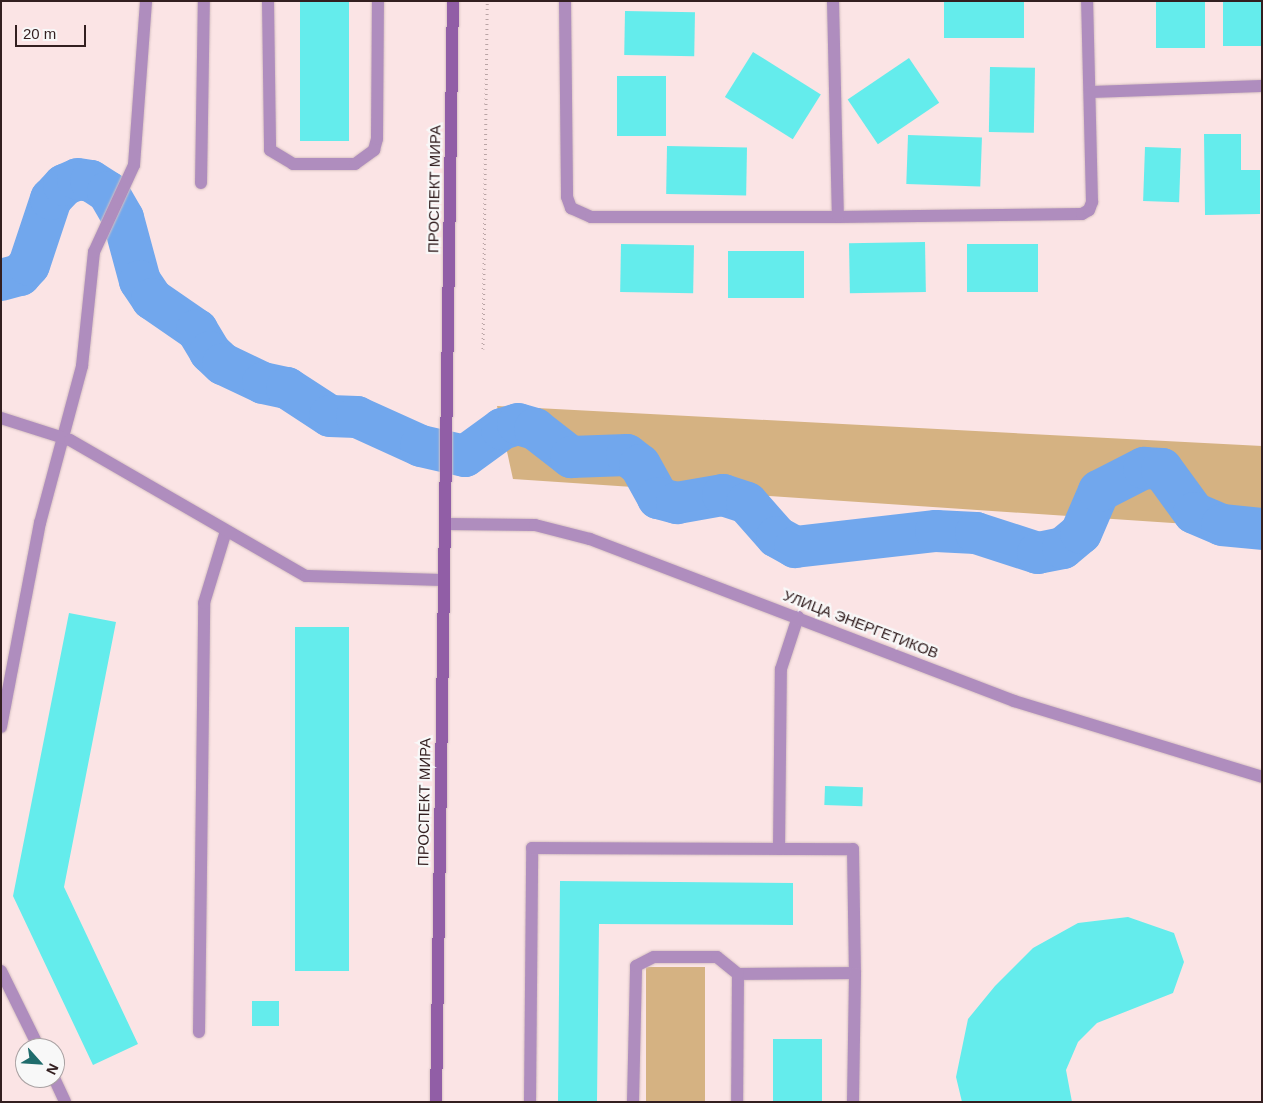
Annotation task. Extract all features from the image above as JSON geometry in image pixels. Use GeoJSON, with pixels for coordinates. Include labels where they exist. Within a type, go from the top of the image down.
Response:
{"type":"FeatureCollection","features":[{"type":"Feature","properties":{"kind":"main road","name":"ПРОСПЕКТ МИРА"},"geometry":{"type":"LineString","coordinates":[[436,1102],[453,1]]}},
{"type":"Feature","properties":{"kind":"street"},"geometry":{"type":"LineString","coordinates":[[1,727],[5,687],[61,436],[82,366],[94,252],[129,183],[138,139],[146,1]]}},
{"type":"Feature","properties":{"kind":"street"},"geometry":{"type":"LineString","coordinates":[[201,183],[204,1]]}},
{"type":"Feature","properties":{"kind":"street"},"geometry":{"type":"LineString","coordinates":[[268,1],[270,150],[294,164],[355,164],[365,160],[377,139],[378,1]]}},
{"type":"Feature","properties":{"kind":"street"},"geometry":{"type":"LineString","coordinates":[[565,1],[567,197],[571,208],[591,217],[838,217],[1082,214],[1092,202],[1087,1]]}},
{"type":"Feature","properties":{"kind":"street"},"geometry":{"type":"LineString","coordinates":[[833,1],[838,217]]}},
{"type":"Feature","properties":{"kind":"street"},"geometry":{"type":"LineString","coordinates":[[1090,92],[1262,86]]}},
{"type":"Feature","properties":{"kind":"street"},"geometry":{"type":"LineString","coordinates":[[1,418],[61,436],[306,576],[444,580]]}},
{"type":"Feature","properties":{"kind":"street","name":"УЛИЦА ЭНЕРГЕТИКОВ"},"geometry":{"type":"LineString","coordinates":[[445,524],[560,530],[798,617],[1066,719],[1262,777]]}},
{"type":"Feature","properties":{"kind":"street"},"geometry":{"type":"LineString","coordinates":[[199,1032],[204,603],[226,531]]}},
{"type":"Feature","properties":{"kind":"street"},"geometry":{"type":"LineString","coordinates":[[779,849],[781,668],[798,617]]}},
{"type":"Feature","properties":{"kind":"street"},"geometry":{"type":"LineString","coordinates":[[530,1102],[532,848],[853,848],[853,1102]]}},
{"type":"Feature","properties":{"kind":"street"},"geometry":{"type":"LineString","coordinates":[[633,1102],[636,966],[654,957],[717,957],[738,974],[854,973]]}},
{"type":"Feature","properties":{"kind":"street"},"geometry":{"type":"LineString","coordinates":[[1,972],[34,1038]]}},
{"type":"Feature","properties":{"kind":"street"},"geometry":{"type":"LineString","coordinates":[[736,1102],[738,974]]}},
{"type":"Feature","properties":{"kind":"street"},"geometry":{"type":"LineString","coordinates":[[59,1088],[65,1102]]}},
{"type":"Feature","properties":{"kind":"path"},"geometry":{"type":"LineString","coordinates":[[483,350],[487,1]]}},
{"type":"Feature","properties":{"kind":"shaded area"},"geometry":{"type":"Polygon","coordinates":[[[497,406],[1262,446],[1262,529],[513,479],[497,406]]]}},
{"type":"Feature","properties":{"kind":"shaded area"},"geometry":{"type":"Polygon","coordinates":[[[646,967],[705,967],[705,1102],[646,1102],[646,967]]]}},
{"type":"Feature","properties":{"kind":"building"},"geometry":{"type":"Polygon","coordinates":[[[300,1],[349,1],[349,141],[300,141],[300,1]]]}},
{"type":"Feature","properties":{"kind":"building"},"geometry":{"type":"Polygon","coordinates":[[[944,1],[1024,1],[1024,38],[944,38],[944,1]]]}},
{"type":"Feature","properties":{"kind":"building"},"geometry":{"type":"Polygon","coordinates":[[[1156,1],[1205,1],[1205,48],[1156,48],[1156,1]]]}},
{"type":"Feature","properties":{"kind":"building"},"geometry":{"type":"Polygon","coordinates":[[[1223,1],[1262,1],[1262,46],[1223,46],[1223,1]]]}},
{"type":"Feature","properties":{"kind":"building"},"geometry":{"type":"Polygon","coordinates":[[[625,11],[695,12],[694,56],[624,55],[625,11]]]}},
{"type":"Feature","properties":{"kind":"building"},"geometry":{"type":"Polygon","coordinates":[[[753,52],[821,94],[793,139],[725,97],[753,52]]]}},
{"type":"Feature","properties":{"kind":"building"},"geometry":{"type":"Polygon","coordinates":[[[909,58],[939,103],[878,144],[848,99],[909,58]]]}},
{"type":"Feature","properties":{"kind":"building"},"geometry":{"type":"Polygon","coordinates":[[[990,67],[1035,68],[1034,133],[989,132],[990,67]]]}},
{"type":"Feature","properties":{"kind":"building"},"geometry":{"type":"Polygon","coordinates":[[[617,76],[666,76],[666,136],[617,136],[617,76]]]}},
{"type":"Feature","properties":{"kind":"building"},"geometry":{"type":"Polygon","coordinates":[[[1204,134],[1241,134],[1241,170],[1260,170],[1260,214],[1205,215],[1204,134]]]}},
{"type":"Feature","properties":{"kind":"building"},"geometry":{"type":"Polygon","coordinates":[[[908,135],[982,138],[980,187],[906,184],[908,135]]]}},
{"type":"Feature","properties":{"kind":"building"},"geometry":{"type":"Polygon","coordinates":[[[667,146],[747,147],[746,195],[666,194],[667,146]]]}},
{"type":"Feature","properties":{"kind":"building"},"geometry":{"type":"Polygon","coordinates":[[[1145,147],[1181,148],[1179,202],[1143,201],[1145,147]]]}},
{"type":"Feature","properties":{"kind":"building"},"geometry":{"type":"Polygon","coordinates":[[[925,242],[926,292],[850,293],[849,243],[925,242]]]}},
{"type":"Feature","properties":{"kind":"building"},"geometry":{"type":"Polygon","coordinates":[[[621,244],[694,245],[693,293],[620,292],[621,244]]]}},
{"type":"Feature","properties":{"kind":"building"},"geometry":{"type":"Polygon","coordinates":[[[967,244],[1038,244],[1038,292],[967,292],[967,244]]]}},
{"type":"Feature","properties":{"kind":"building"},"geometry":{"type":"Polygon","coordinates":[[[728,251],[804,251],[804,298],[728,298],[728,251]]]}},
{"type":"Feature","properties":{"kind":"building"},"geometry":{"type":"Polygon","coordinates":[[[69,613],[116,622],[64,887],[138,1044],[93,1065],[13,896],[69,613]]]}},
{"type":"Feature","properties":{"kind":"building"},"geometry":{"type":"Polygon","coordinates":[[[295,627],[349,627],[349,971],[295,971],[295,627]]]}},
{"type":"Feature","properties":{"kind":"building"},"geometry":{"type":"Polygon","coordinates":[[[825,786],[863,787],[862,806],[824,805],[825,786]]]}},
{"type":"Feature","properties":{"kind":"building"},"geometry":{"type":"Polygon","coordinates":[[[560,881],[793,883],[793,925],[599,924],[597,1102],[558,1102],[560,881]]]}},
{"type":"Feature","properties":{"kind":"building"},"geometry":{"type":"Polygon","coordinates":[[[1128,917],[1174,933],[1184,962],[1173,993],[1097,1023],[1078,1042],[1066,1070],[1072,1102],[962,1102],[956,1077],[968,1019],[995,986],[1033,948],[1078,923],[1128,917]]]}},
{"type":"Feature","properties":{"kind":"building"},"geometry":{"type":"Polygon","coordinates":[[[252,1001],[279,1001],[279,1026],[252,1026],[252,1001]]]}},
{"type":"Feature","properties":{"kind":"building"},"geometry":{"type":"Polygon","coordinates":[[[773,1039],[822,1039],[822,1102],[773,1102],[773,1039]]]}},
{"type":"Feature","properties":{"kind":"waterway"},"geometry":{"type":"LineString","coordinates":[[1,280],[20,275],[29,265],[51,199],[64,185],[78,179],[91,181],[108,192],[123,218],[140,281],[152,299],[197,330],[210,352],[223,364],[263,383],[287,388],[330,416],[357,417],[421,446],[465,456],[502,429],[518,424],[535,429],[571,457],[627,455],[640,465],[658,498],[677,503],[723,495],[747,503],[777,537],[795,547],[936,531],[976,533],[1038,553],[1063,548],[1081,533],[1099,491],[1144,468],[1162,469],[1194,513],[1222,525],[1262,529]]}}]}
